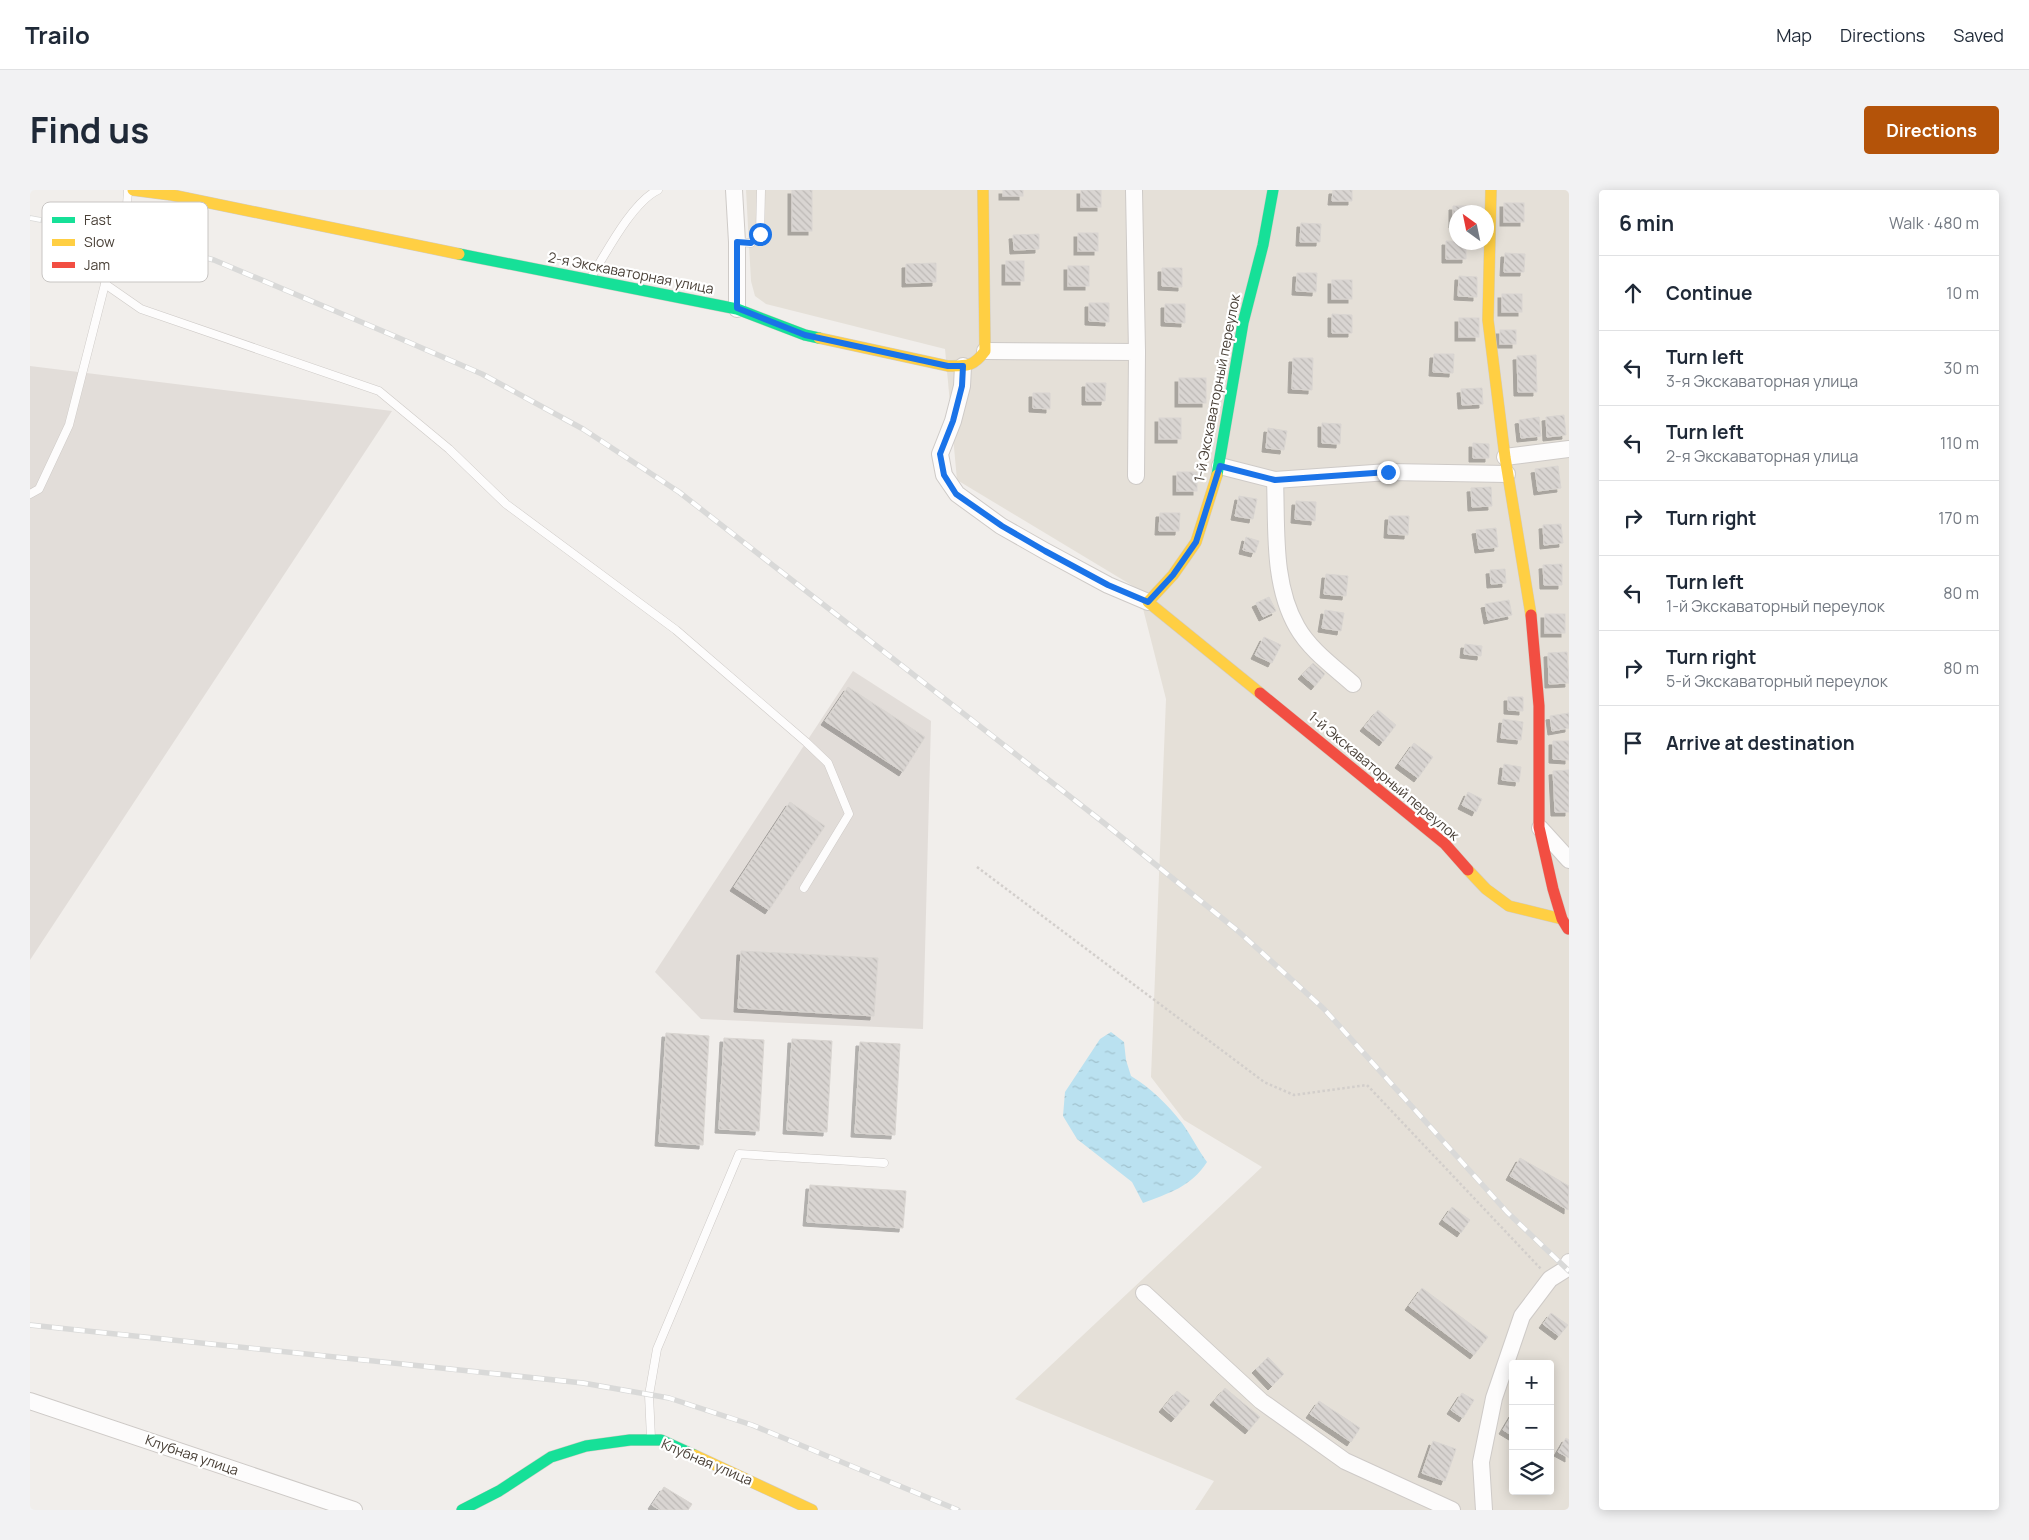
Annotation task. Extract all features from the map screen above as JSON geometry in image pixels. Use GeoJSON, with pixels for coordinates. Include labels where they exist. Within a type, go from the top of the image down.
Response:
{"type":"FeatureCollection","features":[{"type":"Feature","properties":{"kind":"street","name":"2-я Экскаваторная улица"},"geometry":{"type":"LineString","coordinates":[[133,190],[206,202]]}},
{"type":"Feature","properties":{"kind":"street"},"geometry":{"type":"LineString","coordinates":[[734,190],[737,242],[737,308]]}},
{"type":"Feature","properties":{"kind":"street"},"geometry":{"type":"LineString","coordinates":[[983,190],[985,350],[977,362],[963,366],[962,386],[953,421],[940,454],[944,475],[956,494],[1002,526],[1108,585],[1148,602]]}},
{"type":"Feature","properties":{"kind":"street"},"geometry":{"type":"LineString","coordinates":[[1134,190],[1137,352],[1136,476]]}},
{"type":"Feature","properties":{"kind":"street","name":"1-й Экскаваторный переулок"},"geometry":{"type":"LineString","coordinates":[[1273,190],[1263,245],[1243,323],[1225,422],[1220,466],[1196,542],[1173,575],[1148,602],[1446,844],[1486,890],[1509,906],[1562,919]]}},
{"type":"Feature","properties":{"kind":"street"},"geometry":{"type":"LineString","coordinates":[[1491,190],[1488,320],[1507,474],[1532,620],[1539,706],[1539,827],[1553,889],[1562,919],[1569,930]]}},
{"type":"Feature","properties":{"kind":"street","name":"2-я Экскаваторная улица"},"geometry":{"type":"LineString","coordinates":[[208,202],[589,281],[737,308],[805,335],[948,366],[963,366]]}},
{"type":"Feature","properties":{"kind":"street"},"geometry":{"type":"LineString","coordinates":[[985,350],[1137,352]]}},
{"type":"Feature","properties":{"kind":"street"},"geometry":{"type":"LineString","coordinates":[[1505,457],[1569,449]]}},
{"type":"Feature","properties":{"kind":"street"},"geometry":{"type":"LineString","coordinates":[[1220,466],[1275,480],[1388,472],[1507,474]]}},
{"type":"Feature","properties":{"kind":"street"},"geometry":{"type":"LineString","coordinates":[[1275,480],[1279,573],[1286,604],[1297,627],[1314,648],[1353,684]]}},
{"type":"Feature","properties":{"kind":"street"},"geometry":{"type":"LineString","coordinates":[[1539,827],[1569,860]]}},
{"type":"Feature","properties":{"kind":"street"},"geometry":{"type":"LineString","coordinates":[[1484,1510],[1481,1462],[1494,1398],[1522,1316],[1550,1279],[1566,1269],[1569,1262]]}},
{"type":"Feature","properties":{"kind":"street"},"geometry":{"type":"LineString","coordinates":[[1144,1293],[1261,1401],[1337,1456],[1452,1510]]}},
{"type":"Feature","properties":{"kind":"street","name":"Клубная улица"},"geometry":{"type":"LineString","coordinates":[[30,1401],[354,1510]]}},
{"type":"Feature","properties":{"kind":"street","name":"Клубная улица"},"geometry":{"type":"LineString","coordinates":[[462,1510],[499,1491],[551,1457],[586,1446],[630,1440],[662,1440],[812,1510]]}},
{"type":"Feature","properties":{"kind":"lane"},"geometry":{"type":"LineString","coordinates":[[589,281],[626,222],[651,193],[658,190]]}},
{"type":"Feature","properties":{"kind":"lane"},"geometry":{"type":"LineString","coordinates":[[737,242],[751,243],[760,234],[761,190]]}},
{"type":"Feature","properties":{"kind":"lane"},"geometry":{"type":"LineString","coordinates":[[30,494],[38,489],[69,425],[105,284],[141,309],[379,391],[449,449],[506,504],[676,630],[828,763],[849,814],[804,888]]}},
{"type":"Feature","properties":{"kind":"lane"},"geometry":{"type":"LineString","coordinates":[[651,1440],[649,1394],[657,1348],[738,1154],[884,1163]]}},
{"type":"Feature","properties":{"kind":"path"},"geometry":{"type":"LineString","coordinates":[[977,867],[1264,1082],[1294,1095],[1367,1086],[1550,1279]]}},
{"type":"Feature","properties":{"kind":"shaded area"},"geometry":{"type":"Polygon","coordinates":[[[746,190],[1569,190],[1569,1510],[1195,1510],[1214,1481],[1015,1399],[1262,1167],[1184,1120],[1151,1077],[1166,699],[1138,589],[957,480],[945,349],[766,304],[755,296],[751,281],[746,190]]]}},
{"type":"Feature","properties":{"kind":"shaded area"},"geometry":{"type":"Polygon","coordinates":[[[30,366],[392,411],[30,960],[30,366]]]}},
{"type":"Feature","properties":{"kind":"shaded area"},"geometry":{"type":"Polygon","coordinates":[[[853,671],[931,721],[923,1029],[701,1019],[655,972],[853,671]]]}},
{"type":"Feature","properties":{"kind":"water"},"geometry":{"type":"Polygon","coordinates":[[[1111,1032],[1124,1042],[1126,1060],[1131,1076],[1152,1091],[1171,1109],[1207,1162],[1201,1171],[1187,1183],[1143,1203],[1132,1182],[1077,1139],[1063,1116],[1065,1092],[1100,1039],[1111,1032]]]}},
{"type":"Feature","properties":{"kind":"building"},"geometry":{"type":"Polygon","coordinates":[[[792,190],[812,190],[812,231],[792,231],[792,190]]]}},
{"type":"Feature","properties":{"kind":"building"},"geometry":{"type":"Polygon","coordinates":[[[1003,190],[1023,190],[1023,196],[1003,196],[1003,190]]]}},
{"type":"Feature","properties":{"kind":"building"},"geometry":{"type":"Polygon","coordinates":[[[1081,190],[1101,190],[1101,207],[1081,207],[1081,190]]]}},
{"type":"Feature","properties":{"kind":"building"},"geometry":{"type":"Polygon","coordinates":[[[1333,190],[1352,190],[1352,201],[1332,201],[1333,190]]]}},
{"type":"Feature","properties":{"kind":"building"},"geometry":{"type":"Polygon","coordinates":[[[1504,203],[1524,203],[1524,222],[1504,222],[1504,203]]]}},
{"type":"Feature","properties":{"kind":"building"},"geometry":{"type":"Polygon","coordinates":[[[1301,223],[1321,224],[1320,242],[1300,242],[1301,223]]]}},
{"type":"Feature","properties":{"kind":"building"},"geometry":{"type":"Polygon","coordinates":[[[1078,233],[1098,233],[1098,251],[1078,251],[1078,233]]]}},
{"type":"Feature","properties":{"kind":"building"},"geometry":{"type":"Polygon","coordinates":[[[1039,234],[1039,249],[1014,250],[1013,235],[1039,234]]]}},
{"type":"Feature","properties":{"kind":"building"},"geometry":{"type":"Polygon","coordinates":[[[1446,241],[1449,241],[1449,250],[1466,250],[1466,259],[1446,259],[1446,241]]]}},
{"type":"Feature","properties":{"kind":"building"},"geometry":{"type":"Polygon","coordinates":[[[1505,253],[1525,254],[1524,272],[1504,272],[1505,253]]]}},
{"type":"Feature","properties":{"kind":"building"},"geometry":{"type":"Polygon","coordinates":[[[1006,261],[1024,261],[1024,281],[1006,281],[1006,261]]]}},
{"type":"Feature","properties":{"kind":"building"},"geometry":{"type":"Polygon","coordinates":[[[936,263],[936,282],[906,283],[906,264],[936,263]]]}},
{"type":"Feature","properties":{"kind":"building"},"geometry":{"type":"Polygon","coordinates":[[[1068,266],[1089,266],[1089,286],[1068,286],[1068,266]]]}},
{"type":"Feature","properties":{"kind":"building"},"geometry":{"type":"Polygon","coordinates":[[[1162,268],[1182,268],[1182,287],[1162,286],[1162,268]]]}},
{"type":"Feature","properties":{"kind":"building"},"geometry":{"type":"Polygon","coordinates":[[[1297,273],[1317,273],[1316,292],[1296,291],[1297,273]]]}},
{"type":"Feature","properties":{"kind":"building"},"geometry":{"type":"Polygon","coordinates":[[[1459,276],[1477,277],[1477,297],[1458,296],[1459,276]]]}},
{"type":"Feature","properties":{"kind":"building"},"geometry":{"type":"Polygon","coordinates":[[[1332,280],[1352,280],[1352,299],[1332,299],[1332,280]]]}},
{"type":"Feature","properties":{"kind":"building"},"geometry":{"type":"Polygon","coordinates":[[[1502,294],[1522,294],[1522,312],[1502,312],[1502,294]]]}},
{"type":"Feature","properties":{"kind":"building"},"geometry":{"type":"Polygon","coordinates":[[[1089,303],[1109,303],[1109,322],[1089,321],[1089,303]]]}},
{"type":"Feature","properties":{"kind":"building"},"geometry":{"type":"Polygon","coordinates":[[[1165,304],[1185,304],[1185,323],[1165,322],[1165,304]]]}},
{"type":"Feature","properties":{"kind":"building"},"geometry":{"type":"Polygon","coordinates":[[[1332,314],[1352,315],[1352,333],[1332,333],[1332,314]]]}},
{"type":"Feature","properties":{"kind":"building"},"geometry":{"type":"Polygon","coordinates":[[[1459,318],[1479,318],[1479,337],[1459,337],[1459,318]]]}},
{"type":"Feature","properties":{"kind":"building"},"geometry":{"type":"Polygon","coordinates":[[[1500,330],[1516,330],[1516,344],[1500,344],[1500,330]]]}},
{"type":"Feature","properties":{"kind":"building"},"geometry":{"type":"Polygon","coordinates":[[[1434,354],[1454,354],[1453,373],[1433,372],[1434,354]]]}},
{"type":"Feature","properties":{"kind":"building"},"geometry":{"type":"Polygon","coordinates":[[[1536,355],[1537,392],[1518,392],[1517,356],[1536,355]]]}},
{"type":"Feature","properties":{"kind":"building"},"geometry":{"type":"Polygon","coordinates":[[[1293,358],[1313,358],[1312,390],[1292,389],[1293,358]]]}},
{"type":"Feature","properties":{"kind":"building"},"geometry":{"type":"Polygon","coordinates":[[[1179,378],[1206,378],[1206,403],[1179,403],[1179,378]]]}},
{"type":"Feature","properties":{"kind":"building"},"geometry":{"type":"Polygon","coordinates":[[[1086,383],[1106,383],[1105,401],[1086,401],[1086,383]]]}},
{"type":"Feature","properties":{"kind":"building"},"geometry":{"type":"Polygon","coordinates":[[[1482,388],[1483,404],[1462,405],[1461,389],[1482,388]]]}},
{"type":"Feature","properties":{"kind":"building"},"geometry":{"type":"Polygon","coordinates":[[[1033,393],[1050,393],[1050,409],[1033,408],[1033,393]]]}},
{"type":"Feature","properties":{"kind":"building"},"geometry":{"type":"Polygon","coordinates":[[[1564,415],[1566,435],[1547,437],[1546,417],[1564,415]]]}},
{"type":"Feature","properties":{"kind":"building"},"geometry":{"type":"Polygon","coordinates":[[[1539,417],[1541,436],[1521,438],[1519,420],[1539,417]]]}},
{"type":"Feature","properties":{"kind":"building"},"geometry":{"type":"Polygon","coordinates":[[[1159,418],[1181,418],[1181,439],[1159,439],[1159,418]]]}},
{"type":"Feature","properties":{"kind":"building"},"geometry":{"type":"Polygon","coordinates":[[[1322,423],[1341,424],[1340,444],[1322,443],[1322,423]]]}},
{"type":"Feature","properties":{"kind":"building"},"geometry":{"type":"Polygon","coordinates":[[[1268,428],[1287,431],[1284,450],[1266,448],[1268,428]]]}},
{"type":"Feature","properties":{"kind":"building"},"geometry":{"type":"Polygon","coordinates":[[[1473,443],[1489,444],[1489,458],[1473,458],[1473,443]]]}},
{"type":"Feature","properties":{"kind":"building"},"geometry":{"type":"Polygon","coordinates":[[[1558,466],[1561,488],[1538,491],[1535,469],[1558,466]]]}},
{"type":"Feature","properties":{"kind":"building"},"geometry":{"type":"Polygon","coordinates":[[[1177,472],[1197,472],[1197,491],[1177,491],[1177,472]]]}},
{"type":"Feature","properties":{"kind":"building"},"geometry":{"type":"Polygon","coordinates":[[[1491,487],[1492,506],[1472,507],[1471,488],[1491,487]]]}},
{"type":"Feature","properties":{"kind":"building"},"geometry":{"type":"Polygon","coordinates":[[[1239,496],[1257,499],[1253,519],[1235,516],[1239,496]]]}},
{"type":"Feature","properties":{"kind":"building"},"geometry":{"type":"Polygon","coordinates":[[[1296,501],[1316,502],[1315,521],[1295,519],[1296,501]]]}},
{"type":"Feature","properties":{"kind":"building"},"geometry":{"type":"Polygon","coordinates":[[[1160,513],[1180,513],[1179,531],[1159,531],[1160,513]]]}},
{"type":"Feature","properties":{"kind":"building"},"geometry":{"type":"Polygon","coordinates":[[[1389,516],[1409,516],[1408,535],[1388,534],[1389,516]]]}},
{"type":"Feature","properties":{"kind":"building"},"geometry":{"type":"Polygon","coordinates":[[[1561,524],[1563,543],[1544,545],[1543,525],[1561,524]]]}},
{"type":"Feature","properties":{"kind":"building"},"geometry":{"type":"Polygon","coordinates":[[[1496,528],[1498,547],[1479,549],[1476,530],[1496,528]]]}},
{"type":"Feature","properties":{"kind":"building"},"geometry":{"type":"Polygon","coordinates":[[[1246,537],[1259,541],[1255,553],[1243,550],[1246,537]]]}},
{"type":"Feature","properties":{"kind":"building"},"geometry":{"type":"Polygon","coordinates":[[[1562,564],[1562,585],[1544,585],[1543,565],[1562,564]]]}},
{"type":"Feature","properties":{"kind":"building"},"geometry":{"type":"Polygon","coordinates":[[[1505,569],[1506,583],[1491,584],[1490,570],[1505,569]]]}},
{"type":"Feature","properties":{"kind":"building"},"geometry":{"type":"Polygon","coordinates":[[[1326,574],[1348,576],[1346,596],[1324,594],[1326,574]]]}},
{"type":"Feature","properties":{"kind":"building"},"geometry":{"type":"Polygon","coordinates":[[[1269,597],[1276,611],[1263,617],[1256,603],[1269,597]]]}},
{"type":"Feature","properties":{"kind":"building"},"geometry":{"type":"Polygon","coordinates":[[[1509,600],[1512,615],[1488,620],[1485,604],[1509,600]]]}},
{"type":"Feature","properties":{"kind":"building"},"geometry":{"type":"Polygon","coordinates":[[[1325,610],[1344,613],[1341,631],[1322,628],[1325,610]]]}},
{"type":"Feature","properties":{"kind":"building"},"geometry":{"type":"Polygon","coordinates":[[[1545,614],[1565,614],[1565,633],[1545,633],[1545,614]]]}},
{"type":"Feature","properties":{"kind":"building"},"geometry":{"type":"Polygon","coordinates":[[[1264,637],[1281,645],[1272,663],[1255,655],[1264,637]]]}},
{"type":"Feature","properties":{"kind":"building"},"geometry":{"type":"Polygon","coordinates":[[[1465,644],[1482,646],[1481,656],[1464,654],[1465,644]]]}},
{"type":"Feature","properties":{"kind":"building"},"geometry":{"type":"Polygon","coordinates":[[[1567,652],[1569,683],[1549,684],[1548,653],[1567,652]]]}},
{"type":"Feature","properties":{"kind":"building"},"geometry":{"type":"Polygon","coordinates":[[[1313,663],[1325,674],[1315,686],[1302,675],[1313,663]]]}},
{"type":"Feature","properties":{"kind":"building"},"geometry":{"type":"Polygon","coordinates":[[[848,687],[925,737],[903,772],[825,721],[848,687]]]}},
{"type":"Feature","properties":{"kind":"building"},"geometry":{"type":"Polygon","coordinates":[[[1508,697],[1523,697],[1523,711],[1508,710],[1508,697]]]}},
{"type":"Feature","properties":{"kind":"building"},"geometry":{"type":"Polygon","coordinates":[[[1378,710],[1396,725],[1383,742],[1364,727],[1378,710]]]}},
{"type":"Feature","properties":{"kind":"building"},"geometry":{"type":"Polygon","coordinates":[[[1569,713],[1569,728],[1552,731],[1550,716],[1569,713]]]}},
{"type":"Feature","properties":{"kind":"building"},"geometry":{"type":"Polygon","coordinates":[[[1503,719],[1523,722],[1521,740],[1501,738],[1503,719]]]}},
{"type":"Feature","properties":{"kind":"building"},"geometry":{"type":"Polygon","coordinates":[[[1553,741],[1569,741],[1569,760],[1553,759],[1553,741]]]}},
{"type":"Feature","properties":{"kind":"building"},"geometry":{"type":"Polygon","coordinates":[[[1414,743],[1433,757],[1418,778],[1399,764],[1414,743]]]}},
{"type":"Feature","properties":{"kind":"building"},"geometry":{"type":"Polygon","coordinates":[[[1504,764],[1521,767],[1519,782],[1502,780],[1504,764]]]}},
{"type":"Feature","properties":{"kind":"building"},"geometry":{"type":"Polygon","coordinates":[[[1569,770],[1569,812],[1555,812],[1553,771],[1569,770]]]}},
{"type":"Feature","properties":{"kind":"building"},"geometry":{"type":"Polygon","coordinates":[[[1468,792],[1482,799],[1476,812],[1462,805],[1468,792]]]}},
{"type":"Feature","properties":{"kind":"building"},"geometry":{"type":"Polygon","coordinates":[[[790,802],[825,826],[769,910],[734,887],[790,802]]]}},
{"type":"Feature","properties":{"kind":"building"},"geometry":{"type":"Polygon","coordinates":[[[741,951],[878,958],[874,1016],[738,1008],[741,951]]]}},
{"type":"Feature","properties":{"kind":"building"},"geometry":{"type":"Polygon","coordinates":[[[666,1033],[709,1036],[703,1145],[659,1142],[666,1033]]]}},
{"type":"Feature","properties":{"kind":"building"},"geometry":{"type":"Polygon","coordinates":[[[724,1038],[764,1040],[759,1131],[719,1129],[724,1038]]]}},
{"type":"Feature","properties":{"kind":"building"},"geometry":{"type":"Polygon","coordinates":[[[792,1039],[832,1041],[827,1132],[787,1130],[792,1039]]]}},
{"type":"Feature","properties":{"kind":"building"},"geometry":{"type":"Polygon","coordinates":[[[860,1042],[900,1044],[895,1135],[855,1133],[860,1042]]]}},
{"type":"Feature","properties":{"kind":"building"},"geometry":{"type":"Polygon","coordinates":[[[1520,1158],[1569,1186],[1568,1210],[1510,1176],[1520,1158]]]}},
{"type":"Feature","properties":{"kind":"building"},"geometry":{"type":"Polygon","coordinates":[[[810,1185],[906,1191],[903,1228],[807,1222],[810,1185]]]}},
{"type":"Feature","properties":{"kind":"building"},"geometry":{"type":"Polygon","coordinates":[[[1452,1207],[1470,1220],[1461,1233],[1443,1220],[1452,1207]]]}},
{"type":"Feature","properties":{"kind":"building"},"geometry":{"type":"Polygon","coordinates":[[[1422,1288],[1488,1337],[1474,1355],[1409,1306],[1422,1288]]]}},
{"type":"Feature","properties":{"kind":"building"},"geometry":{"type":"Polygon","coordinates":[[[1551,1313],[1568,1325],[1559,1336],[1543,1324],[1551,1313]]]}},
{"type":"Feature","properties":{"kind":"building"},"geometry":{"type":"Polygon","coordinates":[[[1268,1357],[1284,1374],[1272,1386],[1256,1369],[1268,1357]]]}},
{"type":"Feature","properties":{"kind":"building"},"geometry":{"type":"Polygon","coordinates":[[[1225,1388],[1260,1417],[1249,1430],[1214,1401],[1225,1388]]]}},
{"type":"Feature","properties":{"kind":"building"},"geometry":{"type":"Polygon","coordinates":[[[1177,1391],[1190,1401],[1175,1418],[1163,1408],[1177,1391]]]}},
{"type":"Feature","properties":{"kind":"building"},"geometry":{"type":"Polygon","coordinates":[[[1462,1393],[1474,1400],[1463,1418],[1451,1410],[1462,1393]]]}},
{"type":"Feature","properties":{"kind":"building"},"geometry":{"type":"Polygon","coordinates":[[[1319,1401],[1360,1428],[1351,1442],[1310,1414],[1319,1401]]]}},
{"type":"Feature","properties":{"kind":"building"},"geometry":{"type":"Polygon","coordinates":[[[1509,1420],[1509,1434],[1503,1430],[1509,1420]]]}},
{"type":"Feature","properties":{"kind":"building"},"geometry":{"type":"Polygon","coordinates":[[[1566,1438],[1569,1440],[1569,1458],[1558,1452],[1566,1438]]]}},
{"type":"Feature","properties":{"kind":"building"},"geometry":{"type":"Polygon","coordinates":[[[1433,1441],[1456,1449],[1445,1481],[1422,1473],[1433,1441]]]}},
{"type":"Feature","properties":{"kind":"building"},"geometry":{"type":"Polygon","coordinates":[[[664,1487],[692,1504],[688,1510],[660,1510],[652,1505],[664,1487]]]}},
{"type":"Feature","properties":{"kind":"railway"},"geometry":{"type":"LineString","coordinates":[[30,218],[42,220]]}},
{"type":"Feature","properties":{"kind":"railway"},"geometry":{"type":"LineString","coordinates":[[208,258],[482,374],[583,429],[679,492],[1104,823],[1238,931],[1324,1009],[1507,1212],[1569,1271]]}},
{"type":"Feature","properties":{"kind":"railway"},"geometry":{"type":"LineString","coordinates":[[30,1325],[583,1383],[669,1398],[752,1425],[958,1510]]}},
{"type":"Feature","properties":{"kind":"traffic: fast"},"geometry":{"type":"LineString","coordinates":[[1217,475],[1243,323],[1263,245],[1273,190]]}},
{"type":"Feature","properties":{"kind":"traffic: fast"},"geometry":{"type":"LineString","coordinates":[[459,254],[737,309],[805,335],[819,338]]}},
{"type":"Feature","properties":{"kind":"traffic: fast"},"geometry":{"type":"LineString","coordinates":[[462,1510],[499,1491],[551,1457],[586,1446],[630,1440],[661,1440],[694,1455]]}},
{"type":"Feature","properties":{"kind":"traffic: slow"},"geometry":{"type":"LineString","coordinates":[[133,190],[206,202]]}},
{"type":"Feature","properties":{"kind":"traffic: slow"},"geometry":{"type":"LineString","coordinates":[[819,338],[948,366],[965,365],[977,360],[985,351],[983,190]]}},
{"type":"Feature","properties":{"kind":"traffic: slow"},"geometry":{"type":"LineString","coordinates":[[1491,190],[1488,320],[1505,457],[1531,615]]}},
{"type":"Feature","properties":{"kind":"traffic: slow"},"geometry":{"type":"LineString","coordinates":[[208,202],[459,254]]}},
{"type":"Feature","properties":{"kind":"traffic: slow"},"geometry":{"type":"LineString","coordinates":[[1217,475],[1196,542],[1173,575],[1148,602],[1260,693]]}},
{"type":"Feature","properties":{"kind":"traffic: slow"},"geometry":{"type":"LineString","coordinates":[[1468,870],[1486,889],[1509,906],[1562,919]]}},
{"type":"Feature","properties":{"kind":"traffic: slow"},"geometry":{"type":"LineString","coordinates":[[694,1455],[812,1510]]}},
{"type":"Feature","properties":{"kind":"traffic: jam"},"geometry":{"type":"LineString","coordinates":[[1531,615],[1539,706],[1539,827],[1553,889],[1562,919],[1568,929]]}},
{"type":"Feature","properties":{"kind":"traffic: jam"},"geometry":{"type":"LineString","coordinates":[[1260,693],[1445,844],[1468,870]]}},
{"type":"Feature","properties":{"kind":"route"},"geometry":{"type":"LineString","coordinates":[[760,234],[751,243],[737,242],[737,308],[805,335],[948,366],[963,366],[962,386],[953,421],[940,454],[944,475],[956,494],[1002,526],[1045,551],[1108,585],[1148,602],[1173,575],[1196,542],[1220,466],[1275,480],[1388,472]]}}]}
